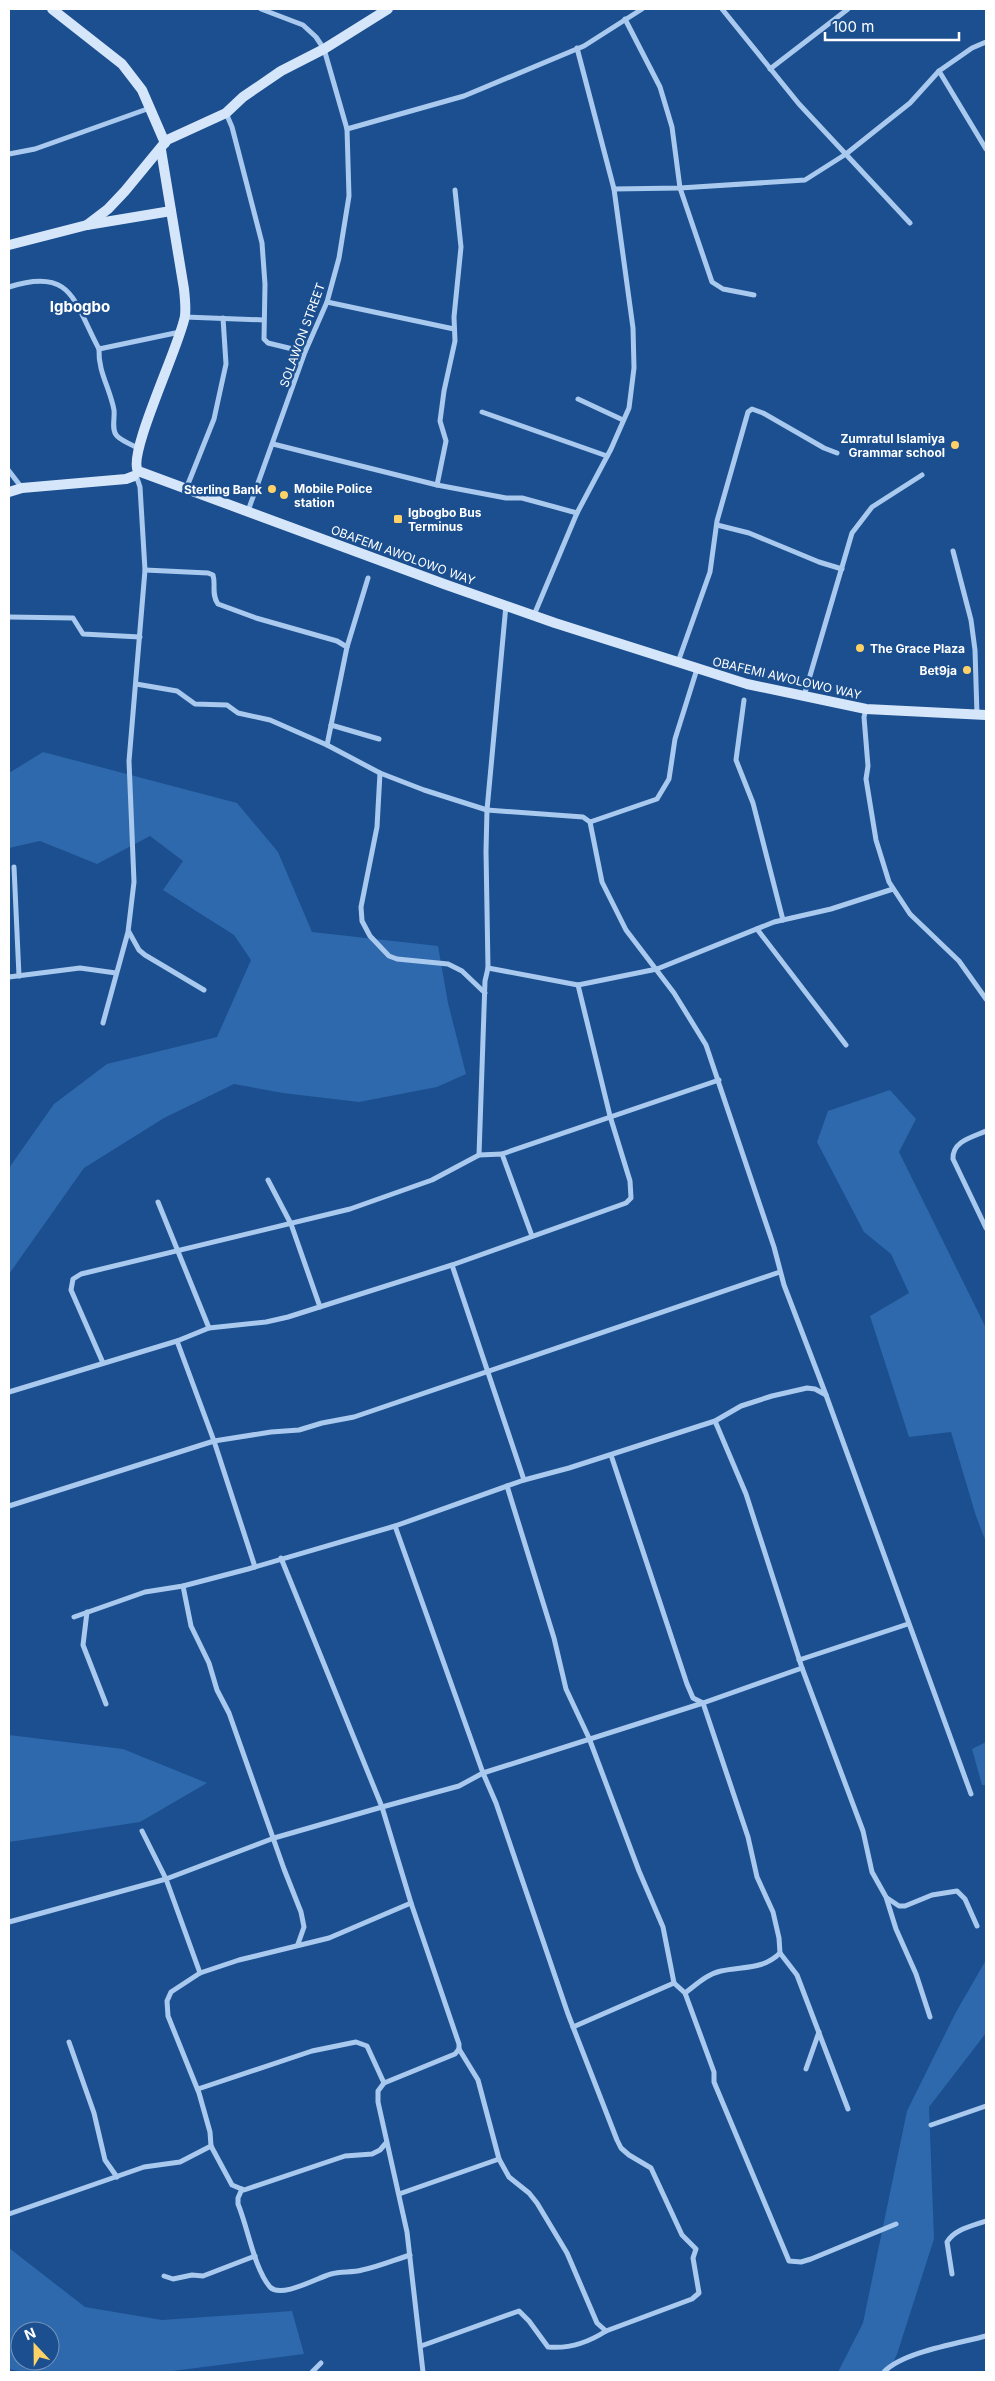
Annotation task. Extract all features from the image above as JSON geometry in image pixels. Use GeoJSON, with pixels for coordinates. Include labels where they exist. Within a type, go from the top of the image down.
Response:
{"type":"FeatureCollection","features":[{"type":"Feature","properties":{"kind":"main road"},"geometry":{"type":"LineString","coordinates":[[9,492],[22,488],[126,479],[137,474],[135,467],[138,448],[185,316],[184,289],[171,211],[163,146],[152,113],[142,90],[122,64],[52,9]]}},
{"type":"Feature","properties":{"kind":"main road"},"geometry":{"type":"LineString","coordinates":[[87,225],[119,197],[163,146],[226,113],[243,97],[280,72],[324,49],[388,9]]}},
{"type":"Feature","properties":{"kind":"main road"},"geometry":{"type":"LineString","coordinates":[[9,244],[87,225],[171,211]]}},
{"type":"Feature","properties":{"kind":"main road","name":"OBAFEMI AWOLOWO WAY"},"geometry":{"type":"LineString","coordinates":[[137,474],[297,528],[399,569],[696,669],[747,684],[866,709],[982,715]]}},
{"type":"Feature","properties":{"kind":"street"},"geometry":{"type":"LineString","coordinates":[[260,9],[303,25],[316,37],[324,49]]}},
{"type":"Feature","properties":{"kind":"street"},"geometry":{"type":"LineString","coordinates":[[347,129],[464,96],[577,48],[642,9]]}},
{"type":"Feature","properties":{"kind":"street"},"geometry":{"type":"LineString","coordinates":[[722,9],[800,104],[910,223]]}},
{"type":"Feature","properties":{"kind":"street"},"geometry":{"type":"LineString","coordinates":[[770,69],[848,9]]}},
{"type":"Feature","properties":{"kind":"street"},"geometry":{"type":"LineString","coordinates":[[625,18],[660,88],[672,127],[680,188],[712,282],[723,289],[754,295]]}},
{"type":"Feature","properties":{"kind":"street"},"geometry":{"type":"LineString","coordinates":[[614,189],[680,188],[805,180],[846,154],[910,103],[939,71],[972,48],[986,42]]}},
{"type":"Feature","properties":{"kind":"street"},"geometry":{"type":"LineString","coordinates":[[534,615],[577,514],[608,456],[629,408],[634,368],[633,328],[614,189],[577,48]]}},
{"type":"Feature","properties":{"kind":"street","name":"SOLAWON STREET"},"geometry":{"type":"LineString","coordinates":[[248,512],[305,352],[327,302],[339,258],[349,196],[347,129],[324,49]]}},
{"type":"Feature","properties":{"kind":"street"},"geometry":{"type":"LineString","coordinates":[[939,71],[986,149]]}},
{"type":"Feature","properties":{"kind":"street"},"geometry":{"type":"LineString","coordinates":[[9,154],[35,149],[152,113]]}},
{"type":"Feature","properties":{"kind":"street"},"geometry":{"type":"LineString","coordinates":[[226,113],[260,231],[265,284],[264,339],[268,342],[305,352]]}},
{"type":"Feature","properties":{"kind":"street"},"geometry":{"type":"LineString","coordinates":[[437,485],[446,441],[440,421],[444,391],[454,350],[461,247],[455,190]]}},
{"type":"Feature","properties":{"kind":"street"},"geometry":{"type":"LineString","coordinates":[[9,287],[38,279],[62,287],[74,297],[99,349],[98,361],[114,411],[114,429],[117,436],[138,448]]}},
{"type":"Feature","properties":{"kind":"street"},"geometry":{"type":"LineString","coordinates":[[327,302],[454,329]]}},
{"type":"Feature","properties":{"kind":"street"},"geometry":{"type":"LineString","coordinates":[[185,316],[264,320]]}},
{"type":"Feature","properties":{"kind":"street"},"geometry":{"type":"LineString","coordinates":[[186,489],[214,419],[226,364],[223,318]]}},
{"type":"Feature","properties":{"kind":"street"},"geometry":{"type":"LineString","coordinates":[[99,349],[180,332]]}},
{"type":"Feature","properties":{"kind":"street"},"geometry":{"type":"LineString","coordinates":[[578,399],[623,420]]}},
{"type":"Feature","properties":{"kind":"street"},"geometry":{"type":"LineString","coordinates":[[678,662],[710,572],[717,525],[750,410],[763,413],[824,448],[837,453]]}},
{"type":"Feature","properties":{"kind":"street"},"geometry":{"type":"LineString","coordinates":[[482,412],[608,456]]}},
{"type":"Feature","properties":{"kind":"street"},"geometry":{"type":"LineString","coordinates":[[273,444],[437,485],[506,498],[522,498],[577,514]]}},
{"type":"Feature","properties":{"kind":"street"},"geometry":{"type":"LineString","coordinates":[[9,471],[22,488]]}},
{"type":"Feature","properties":{"kind":"street"},"geometry":{"type":"LineString","coordinates":[[103,1022],[128,932],[134,882],[129,762],[145,570],[140,487],[137,474]]}},
{"type":"Feature","properties":{"kind":"street"},"geometry":{"type":"LineString","coordinates":[[804,696],[852,534],[872,507],[922,476]]}},
{"type":"Feature","properties":{"kind":"street"},"geometry":{"type":"LineString","coordinates":[[717,525],[749,533],[819,562],[842,569]]}},
{"type":"Feature","properties":{"kind":"street"},"geometry":{"type":"LineString","coordinates":[[953,551],[971,620],[982,715]]}},
{"type":"Feature","properties":{"kind":"street"},"geometry":{"type":"LineString","coordinates":[[145,570],[208,573],[213,575],[213,594],[218,604],[256,618],[337,641],[347,647]]}},
{"type":"Feature","properties":{"kind":"street"},"geometry":{"type":"LineString","coordinates":[[327,745],[347,647],[368,578]]}},
{"type":"Feature","properties":{"kind":"street"},"geometry":{"type":"LineString","coordinates":[[479,1155],[485,993],[488,968],[487,810],[506,605]]}},
{"type":"Feature","properties":{"kind":"street"},"geometry":{"type":"LineString","coordinates":[[9,617],[73,618],[84,634],[140,638]]}},
{"type":"Feature","properties":{"kind":"street"},"geometry":{"type":"LineString","coordinates":[[590,822],[657,799],[669,779],[675,739],[696,669]]}},
{"type":"Feature","properties":{"kind":"street"},"geometry":{"type":"LineString","coordinates":[[136,684],[177,691],[194,704],[227,705],[238,713],[270,720],[327,745],[380,773],[424,790],[487,810],[582,817],[590,822],[602,882],[626,930],[657,969],[706,1045],[774,1247],[780,1272],[971,1794]]}},
{"type":"Feature","properties":{"kind":"street"},"geometry":{"type":"LineString","coordinates":[[744,700],[736,760],[753,803],[783,920]]}},
{"type":"Feature","properties":{"kind":"street"},"geometry":{"type":"LineString","coordinates":[[866,709],[864,729],[868,788],[876,840],[889,882],[910,914],[959,961],[986,999]]}},
{"type":"Feature","properties":{"kind":"street"},"geometry":{"type":"LineString","coordinates":[[331,725],[379,739]]}},
{"type":"Feature","properties":{"kind":"street"},"geometry":{"type":"LineString","coordinates":[[380,773],[377,827],[361,907],[362,921],[370,936],[389,956],[397,959],[448,964],[462,971],[485,993]]}},
{"type":"Feature","properties":{"kind":"street"},"geometry":{"type":"LineString","coordinates":[[14,867],[19,976]]}},
{"type":"Feature","properties":{"kind":"street"},"geometry":{"type":"LineString","coordinates":[[488,968],[578,985],[657,969],[783,920],[831,909],[893,889]]}},
{"type":"Feature","properties":{"kind":"street"},"geometry":{"type":"LineString","coordinates":[[757,930],[846,1045]]}},
{"type":"Feature","properties":{"kind":"street"},"geometry":{"type":"LineString","coordinates":[[128,932],[139,950],[145,955],[204,990]]}},
{"type":"Feature","properties":{"kind":"street"},"geometry":{"type":"LineString","coordinates":[[9,977],[80,968],[116,973]]}},
{"type":"Feature","properties":{"kind":"street"},"geometry":{"type":"LineString","coordinates":[[9,1392],[177,1341],[209,1328],[266,1322],[320,1307],[452,1265],[626,1203],[631,1198],[630,1181],[610,1116],[578,985]]}},
{"type":"Feature","properties":{"kind":"street"},"geometry":{"type":"LineString","coordinates":[[103,1362],[72,1290],[73,1280],[81,1274],[100,1267],[350,1209],[432,1180],[479,1155],[502,1154],[719,1080]]}},
{"type":"Feature","properties":{"kind":"street"},"geometry":{"type":"LineString","coordinates":[[986,1131],[959,1143],[952,1153],[953,1159],[986,1228]]}},
{"type":"Feature","properties":{"kind":"street"},"geometry":{"type":"LineString","coordinates":[[502,1154],[532,1236]]}},
{"type":"Feature","properties":{"kind":"street"},"geometry":{"type":"LineString","coordinates":[[268,1180],[291,1224],[320,1307]]}},
{"type":"Feature","properties":{"kind":"street"},"geometry":{"type":"LineString","coordinates":[[158,1202],[179,1248],[209,1328]]}},
{"type":"Feature","properties":{"kind":"street"},"geometry":{"type":"LineString","coordinates":[[452,1265],[524,1480]]}},
{"type":"Feature","properties":{"kind":"street"},"geometry":{"type":"LineString","coordinates":[[9,1506],[214,1442],[271,1432],[298,1430],[322,1423],[354,1418],[780,1272]]}},
{"type":"Feature","properties":{"kind":"street"},"geometry":{"type":"LineString","coordinates":[[177,1341],[214,1442],[255,1567]]}},
{"type":"Feature","properties":{"kind":"street"},"geometry":{"type":"LineString","coordinates":[[74,1617],[145,1592],[183,1586],[255,1567],[395,1526],[524,1480],[611,1455],[715,1421],[741,1406],[807,1388],[816,1389],[826,1395]]}},
{"type":"Feature","properties":{"kind":"street"},"geometry":{"type":"LineString","coordinates":[[715,1421],[746,1494],[799,1660],[863,1831],[872,1872],[886,1897],[896,1929],[916,1974],[930,2017]]}},
{"type":"Feature","properties":{"kind":"street"},"geometry":{"type":"LineString","coordinates":[[611,1455],[686,1684],[693,1698],[703,1703],[748,1837],[757,1877],[773,1912],[779,1938],[780,1954],[797,1975],[848,2108]]}},
{"type":"Feature","properties":{"kind":"street"},"geometry":{"type":"LineString","coordinates":[[507,1486],[554,1638],[566,1689],[589,1738],[639,1871],[663,1927],[674,1983],[685,1993],[714,2072],[714,2082],[789,2261],[802,2262],[811,2259],[896,2224]]}},
{"type":"Feature","properties":{"kind":"street"},"geometry":{"type":"LineString","coordinates":[[395,1526],[483,1773],[496,1803],[573,2027],[621,2148],[651,2168],[682,2235],[696,2249],[693,2258],[699,2293],[692,2300],[606,2331],[594,2338],[562,2348],[548,2346],[530,2321],[519,2311],[421,2346]]}},
{"type":"Feature","properties":{"kind":"street"},"geometry":{"type":"LineString","coordinates":[[281,1558],[382,1807],[411,1903],[460,2044],[455,2054],[384,2083],[378,2091],[378,2102],[399,2194],[410,2255],[423,2372]]}},
{"type":"Feature","properties":{"kind":"street"},"geometry":{"type":"LineString","coordinates":[[183,1586],[191,1626],[229,1713],[301,1912],[304,1927],[298,1944]]}},
{"type":"Feature","properties":{"kind":"street"},"geometry":{"type":"LineString","coordinates":[[87,1612],[83,1646],[106,1704]]}},
{"type":"Feature","properties":{"kind":"street"},"geometry":{"type":"LineString","coordinates":[[799,1660],[908,1624]]}},
{"type":"Feature","properties":{"kind":"street"},"geometry":{"type":"LineString","coordinates":[[9,1922],[166,1879],[274,1838],[459,1786],[483,1773],[703,1703],[802,1668]]}},
{"type":"Feature","properties":{"kind":"street"},"geometry":{"type":"LineString","coordinates":[[142,1831],[166,1879],[200,1973]]}},
{"type":"Feature","properties":{"kind":"street"},"geometry":{"type":"LineString","coordinates":[[886,1897],[899,1906],[905,1906],[932,1895],[957,1891],[965,1899],[978,1926]]}},
{"type":"Feature","properties":{"kind":"street"},"geometry":{"type":"LineString","coordinates":[[386,2143],[380,2150],[372,2154],[345,2156],[321,2166],[242,2190],[232,2186],[211,2146],[210,2132],[198,2089],[168,2016],[167,2001],[171,1992],[200,1973],[298,1944],[328,1938],[411,1903]]}},
{"type":"Feature","properties":{"kind":"street"},"geometry":{"type":"LineString","coordinates":[[685,1993],[708,1976],[722,1971],[760,1965],[773,1960],[780,1954]]}},
{"type":"Feature","properties":{"kind":"street"},"geometry":{"type":"LineString","coordinates":[[573,2027],[674,1983]]}},
{"type":"Feature","properties":{"kind":"street"},"geometry":{"type":"LineString","coordinates":[[806,2069],[819,2032]]}},
{"type":"Feature","properties":{"kind":"street"},"geometry":{"type":"LineString","coordinates":[[69,2042],[94,2113],[105,2160],[117,2177]]}},
{"type":"Feature","properties":{"kind":"street"},"geometry":{"type":"LineString","coordinates":[[198,2089],[312,2051],[356,2042],[367,2046],[384,2083]]}},
{"type":"Feature","properties":{"kind":"street"},"geometry":{"type":"LineString","coordinates":[[459,2049],[478,2080],[499,2159],[509,2177],[529,2193],[537,2203],[567,2253],[597,2323],[606,2331]]}},
{"type":"Feature","properties":{"kind":"street"},"geometry":{"type":"LineString","coordinates":[[931,2125],[986,2106]]}},
{"type":"Feature","properties":{"kind":"street"},"geometry":{"type":"LineString","coordinates":[[9,2214],[144,2167],[180,2162],[211,2146]]}},
{"type":"Feature","properties":{"kind":"street"},"geometry":{"type":"LineString","coordinates":[[399,2194],[499,2159]]}},
{"type":"Feature","properties":{"kind":"street"},"geometry":{"type":"LineString","coordinates":[[242,2190],[238,2198],[238,2204],[255,2256],[270,2287],[280,2291],[305,2285],[332,2273],[362,2270],[410,2255]]}},
{"type":"Feature","properties":{"kind":"street"},"geometry":{"type":"LineString","coordinates":[[952,2274],[947,2242],[951,2236],[986,2221]]}},
{"type":"Feature","properties":{"kind":"street"},"geometry":{"type":"LineString","coordinates":[[164,2276],[173,2279],[192,2275],[203,2276],[255,2256]]}},
{"type":"Feature","properties":{"kind":"street"},"geometry":{"type":"LineString","coordinates":[[884,2372],[888,2368],[917,2355],[986,2336]]}},
{"type":"Feature","properties":{"kind":"street"},"geometry":{"type":"LineString","coordinates":[[312,2372],[321,2362]]}},
{"type":"Feature","properties":{"kind":"shaded area"},"geometry":{"type":"Polygon","coordinates":[[[43,752],[237,803],[278,852],[312,932],[438,946],[448,1003],[466,1074],[437,1087],[359,1102],[283,1093],[234,1084],[164,1118],[84,1168],[9,1274],[9,1168],[54,1104],[107,1064],[217,1037],[251,960],[234,935],[163,890],[183,861],[150,836],[97,864],[40,841],[9,848],[9,773],[43,752]]]}},
{"type":"Feature","properties":{"kind":"shaded area"},"geometry":{"type":"Polygon","coordinates":[[[890,1090],[916,1119],[899,1152],[986,1328],[986,1542],[976,1516],[951,1432],[909,1437],[870,1316],[909,1293],[891,1254],[864,1232],[817,1142],[828,1111],[890,1090]]]}},
{"type":"Feature","properties":{"kind":"shaded area"},"geometry":{"type":"Polygon","coordinates":[[[9,1735],[123,1749],[207,1783],[140,1822],[9,1842],[9,1735]]]}},
{"type":"Feature","properties":{"kind":"shaded area"},"geometry":{"type":"Polygon","coordinates":[[[986,1742],[986,1785],[982,1785],[972,1749],[986,1742]]]}},
{"type":"Feature","properties":{"kind":"shaded area"},"geometry":{"type":"Polygon","coordinates":[[[986,1960],[986,2033],[929,2107],[934,2239],[897,2354],[889,2372],[838,2372],[863,2323],[907,2111],[956,2012],[986,1960]]]}},
{"type":"Feature","properties":{"kind":"shaded area"},"geometry":{"type":"Polygon","coordinates":[[[9,2248],[85,2307],[162,2320],[292,2311],[304,2354],[165,2372],[24,2372],[19,2371],[60,2371],[60,2321],[10,2321],[10,2369],[9,2248]]]}},
{"type":"Feature","properties":{"kind":"place","name":"Zumratul Islamiya Grammar school"},"geometry":{"type":"Point","coordinates":[955,445]}},
{"type":"Feature","properties":{"kind":"place","name":"Sterling Bank"},"geometry":{"type":"Point","coordinates":[272,489]}},
{"type":"Feature","properties":{"kind":"place","name":"Mobile Police station"},"geometry":{"type":"Point","coordinates":[284,495]}},
{"type":"Feature","properties":{"kind":"place","name":"Igbogbo Bus Terminus"},"geometry":{"type":"Point","coordinates":[398,519]}},
{"type":"Feature","properties":{"kind":"place","name":"The Grace Plaza"},"geometry":{"type":"Point","coordinates":[860,648]}},
{"type":"Feature","properties":{"kind":"place","name":"Bet9ja"},"geometry":{"type":"Point","coordinates":[967,670]}},
{"type":"Feature","properties":{"kind":"district","name":"Igbogbo"},"geometry":{"type":"Point","coordinates":[80,306]}}]}
